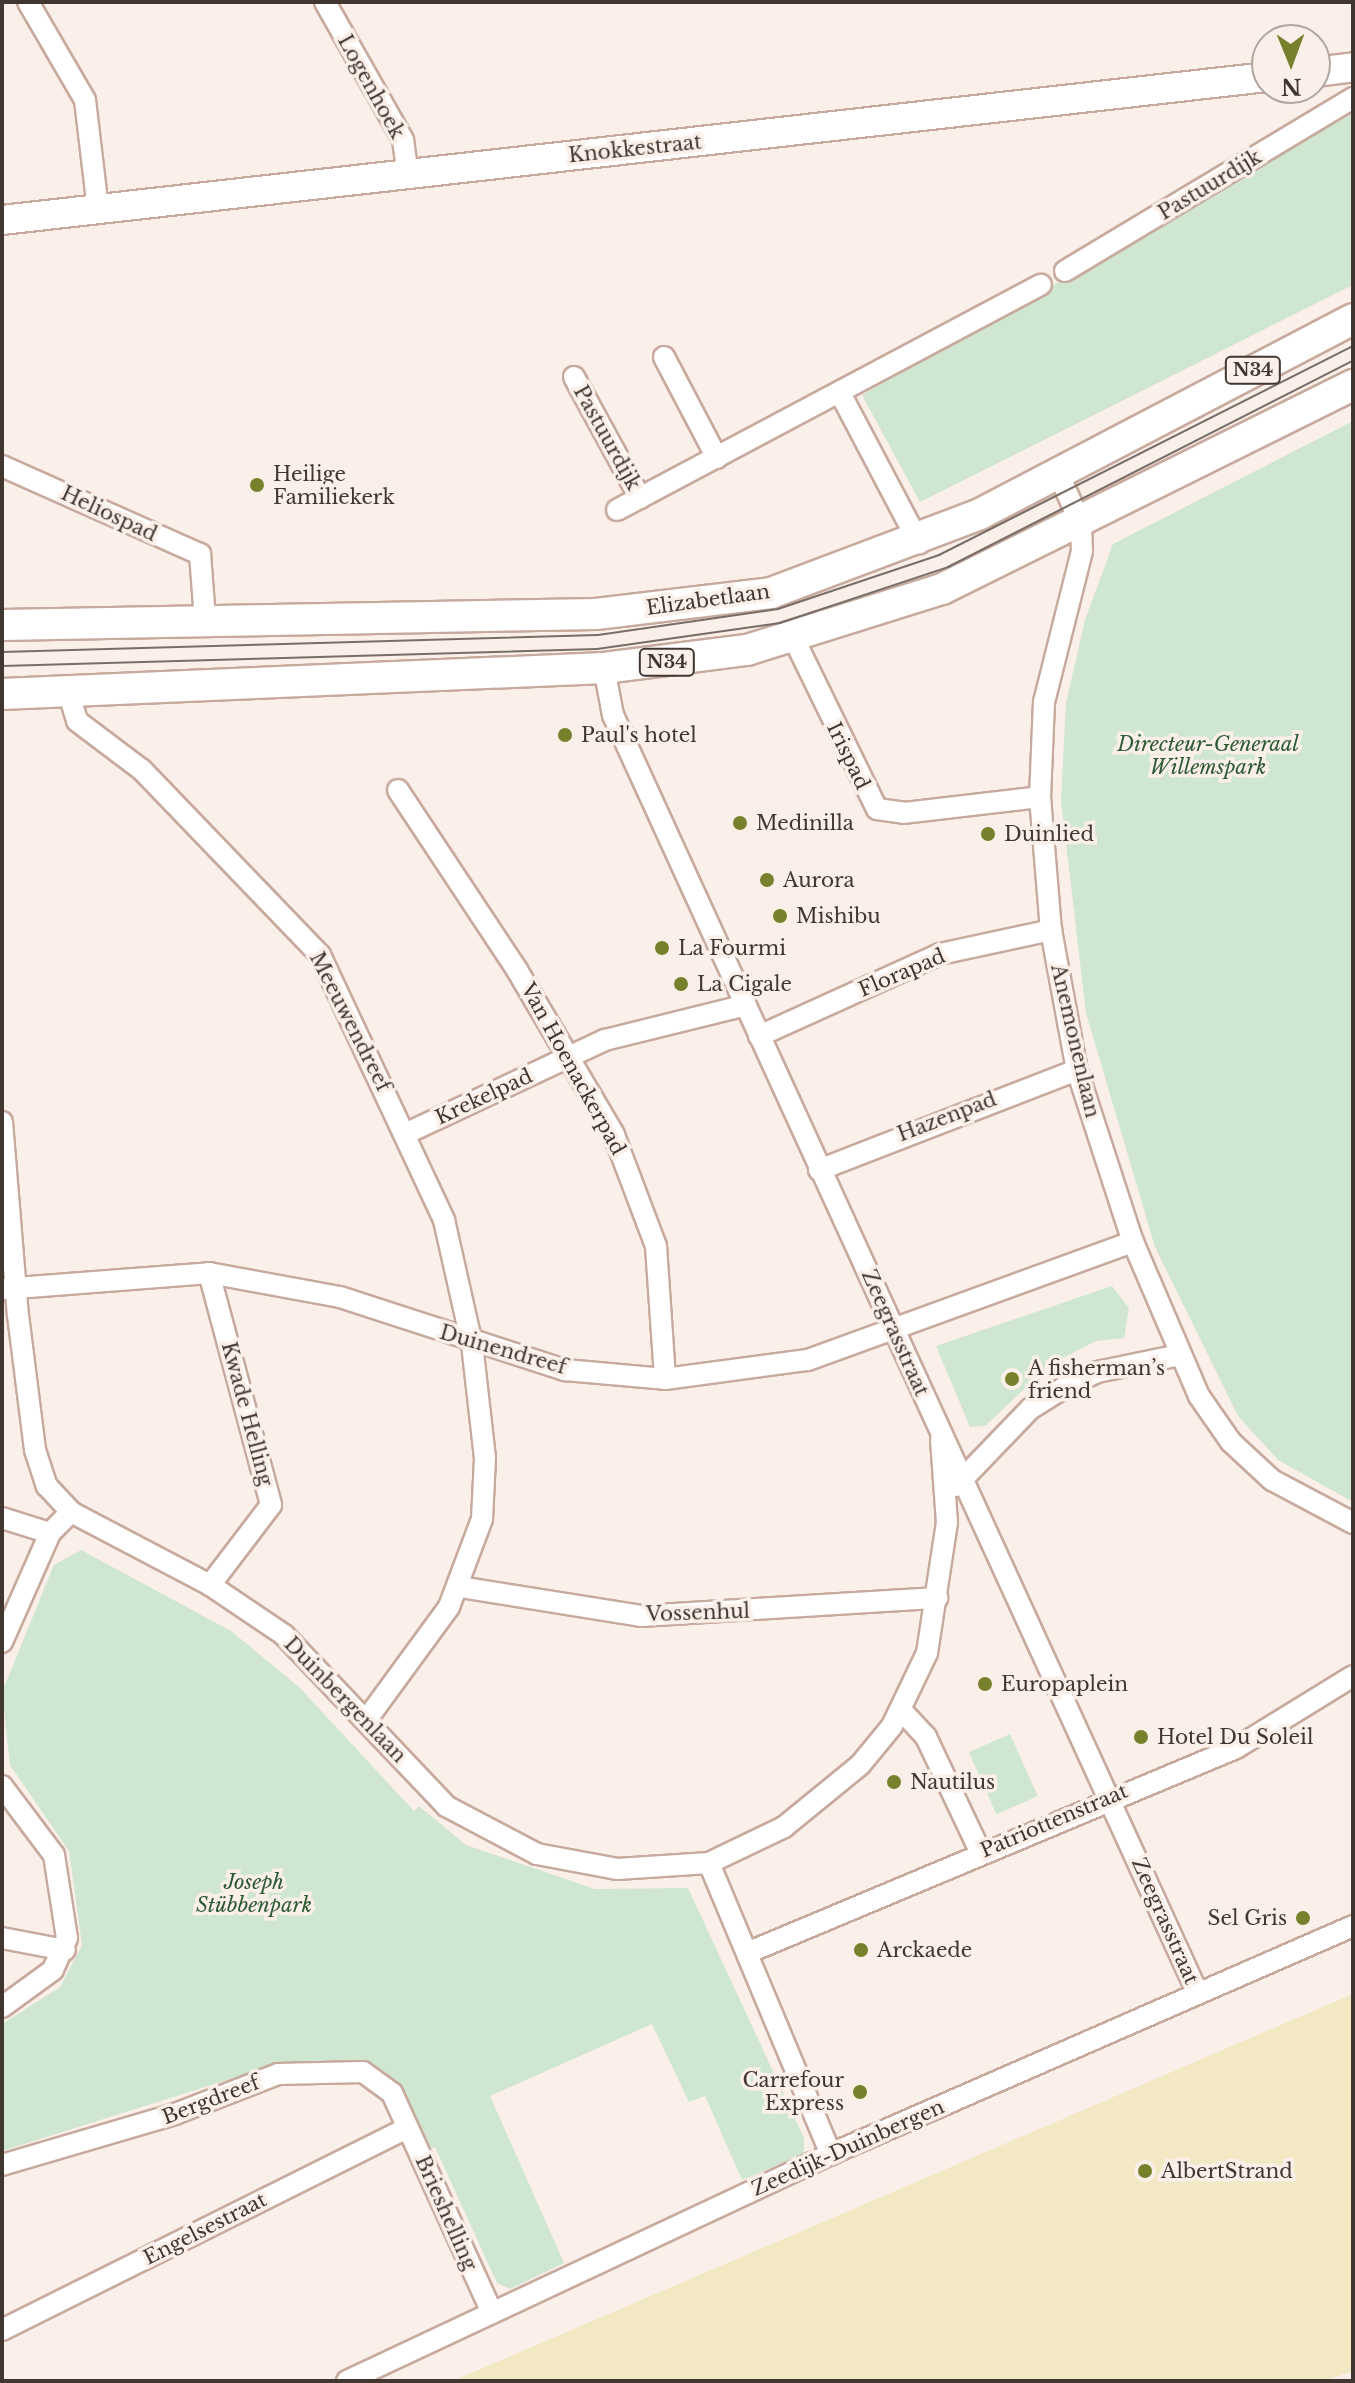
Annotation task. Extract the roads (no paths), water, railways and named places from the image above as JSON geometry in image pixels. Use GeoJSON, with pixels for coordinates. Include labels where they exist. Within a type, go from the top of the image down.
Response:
{"type":"FeatureCollection","features":[{"type":"Feature","properties":{"kind":"main road","name":"Elizabetlaan"},"geometry":{"type":"LineString","coordinates":[[2,625],[205,619],[422,620],[682,607],[771,593],[919,543],[1353,319]]}},
{"type":"Feature","properties":{"kind":"main road","name":"N34"},"geometry":{"type":"LineString","coordinates":[[2,694],[604,668],[794,639],[942,589],[1081,524],[1353,385]]}},
{"type":"Feature","properties":{"kind":"street"},"geometry":{"type":"LineString","coordinates":[[28,2],[85,100],[98,209]]}},
{"type":"Feature","properties":{"kind":"street","name":"Logenhoek"},"geometry":{"type":"LineString","coordinates":[[325,2],[403,140],[408,175]]}},
{"type":"Feature","properties":{"kind":"street"},"geometry":{"type":"LineString","coordinates":[[1331,70],[1353,67]]}},
{"type":"Feature","properties":{"kind":"street","name":"Knokkestraat"},"geometry":{"type":"LineString","coordinates":[[2,220],[1251,79]]}},
{"type":"Feature","properties":{"kind":"street","name":"Pastuurdijk"},"geometry":{"type":"LineString","coordinates":[[1065,271],[1353,98]]}},
{"type":"Feature","properties":{"kind":"street","name":"Pastuurdijk"},"geometry":{"type":"LineString","coordinates":[[617,510],[1041,285]]}},
{"type":"Feature","properties":{"kind":"street"},"geometry":{"type":"LineString","coordinates":[[664,357],[717,458]]}},
{"type":"Feature","properties":{"kind":"street","name":"Pastuurdijk"},"geometry":{"type":"LineString","coordinates":[[574,377],[640,498]]}},
{"type":"Feature","properties":{"kind":"street"},"geometry":{"type":"LineString","coordinates":[[840,393],[919,543]]}},
{"type":"Feature","properties":{"kind":"street","name":"Heliospad"},"geometry":{"type":"LineString","coordinates":[[2,466],[200,554],[205,619]]}},
{"type":"Feature","properties":{"kind":"street","name":"Anemonenlaan"},"geometry":{"type":"LineString","coordinates":[[1058,473],[1081,524],[1082,551],[1044,702],[1040,797],[1051,930],[1077,1070],[1133,1242],[1180,1355],[1231,1442],[1272,1480],[1353,1523]]}},
{"type":"Feature","properties":{"kind":"street","name":"Irispad"},"geometry":{"type":"LineString","coordinates":[[794,639],[877,809],[904,813],[1040,797]]}},
{"type":"Feature","properties":{"kind":"street","name":"Zeegrasstraat"},"geometry":{"type":"LineString","coordinates":[[604,668],[613,715],[819,1170],[897,1330],[941,1439],[965,1480],[1198,1994]]}},
{"type":"Feature","properties":{"kind":"street","name":"Meeuwendreef"},"geometry":{"type":"LineString","coordinates":[[68,691],[77,721],[142,770],[320,955],[444,1220],[472,1344],[485,1458],[482,1519],[460,1587],[367,1719]]}},
{"type":"Feature","properties":{"kind":"street","name":"Van Hoenackerpad"},"geometry":{"type":"LineString","coordinates":[[398,790],[517,970],[565,1058],[614,1135],[656,1246],[665,1379]]}},
{"type":"Feature","properties":{"kind":"street","name":"Florapad"},"geometry":{"type":"LineString","coordinates":[[759,1036],[940,954],[1051,930]]}},
{"type":"Feature","properties":{"kind":"street","name":"Krekelpad"},"geometry":{"type":"LineString","coordinates":[[405,1134],[605,1040],[746,1005]]}},
{"type":"Feature","properties":{"kind":"street","name":"Hazenpad"},"geometry":{"type":"LineString","coordinates":[[819,1170],[1077,1070]]}},
{"type":"Feature","properties":{"kind":"street","name":"Duinbergenlaan"},"geometry":{"type":"LineString","coordinates":[[2,1122],[8,1288],[38,1465],[71,1512],[210,1585],[284,1635],[367,1719],[446,1806],[500,1839],[617,1869],[709,1863]]}},
{"type":"Feature","properties":{"kind":"street","name":"Duinendreef"},"geometry":{"type":"LineString","coordinates":[[8,1288],[209,1273],[340,1297],[472,1344],[565,1370],[665,1379],[808,1360],[1133,1242]]}},
{"type":"Feature","properties":{"kind":"street","name":"Kwade Helling"},"geometry":{"type":"LineString","coordinates":[[209,1273],[271,1505],[210,1585]]}},
{"type":"Feature","properties":{"kind":"street"},"geometry":{"type":"LineString","coordinates":[[946,1493],[965,1480],[1030,1409],[1063,1388],[1097,1372],[1180,1355]]}},
{"type":"Feature","properties":{"kind":"street"},"geometry":{"type":"LineString","coordinates":[[831,2154],[709,1863],[784,1827],[860,1765],[901,1710],[927,1653],[937,1598],[946,1493],[941,1439]]}},
{"type":"Feature","properties":{"kind":"street"},"geometry":{"type":"LineString","coordinates":[[2,1642],[50,1533],[71,1512]]}},
{"type":"Feature","properties":{"kind":"street"},"geometry":{"type":"LineString","coordinates":[[2,1518],[50,1533]]}},
{"type":"Feature","properties":{"kind":"street","name":"Vossenhul"},"geometry":{"type":"LineString","coordinates":[[460,1587],[641,1616],[937,1598]]}},
{"type":"Feature","properties":{"kind":"street","name":"Patriottenstraat"},"geometry":{"type":"LineString","coordinates":[[747,1953],[980,1851],[1236,1748],[1353,1676]]}},
{"type":"Feature","properties":{"kind":"street"},"geometry":{"type":"LineString","coordinates":[[901,1710],[926,1737],[980,1851]]}},
{"type":"Feature","properties":{"kind":"street"},"geometry":{"type":"LineString","coordinates":[[2,1786],[54,1855],[65,1950],[53,1970],[2,2007]]}},
{"type":"Feature","properties":{"kind":"street","name":"Zeedijk-Duinbergen"},"geometry":{"type":"LineString","coordinates":[[347,2381],[491,2310],[831,2154],[1353,1926]]}},
{"type":"Feature","properties":{"kind":"street"},"geometry":{"type":"LineString","coordinates":[[2,1938],[65,1950]]}},
{"type":"Feature","properties":{"kind":"street","name":"Bergdreef"},"geometry":{"type":"LineString","coordinates":[[2,2165],[300,2071],[376,2077],[405,2122]]}},
{"type":"Feature","properties":{"kind":"street","name":"Brieshelling"},"geometry":{"type":"LineString","coordinates":[[405,2122],[491,2310]]}},
{"type":"Feature","properties":{"kind":"street","name":"Engelsestraat"},"geometry":{"type":"LineString","coordinates":[[2,2330],[405,2122]]}},
{"type":"Feature","properties":{"kind":"tram line"},"geometry":{"type":"LineString","coordinates":[[2,652],[598,635],[778,609],[939,555],[1353,346]]}},
{"type":"Feature","properties":{"kind":"tram line"},"geometry":{"type":"LineString","coordinates":[[2,666],[597,649],[780,623],[948,567],[1353,361]]}},
{"type":"Feature","properties":{"kind":"place","name":"Heilige Familiekerk"},"geometry":{"type":"Point","coordinates":[257,485]}},
{"type":"Feature","properties":{"kind":"place","name":"Paul's hotel"},"geometry":{"type":"Point","coordinates":[565,735]}},
{"type":"Feature","properties":{"kind":"place","name":"Medinilla"},"geometry":{"type":"Point","coordinates":[740,823]}},
{"type":"Feature","properties":{"kind":"place","name":"Duinlied"},"geometry":{"type":"Point","coordinates":[988,834]}},
{"type":"Feature","properties":{"kind":"place","name":"Aurora"},"geometry":{"type":"Point","coordinates":[767,880]}},
{"type":"Feature","properties":{"kind":"place","name":"Mishibu"},"geometry":{"type":"Point","coordinates":[780,916]}},
{"type":"Feature","properties":{"kind":"place","name":"La Fourmi"},"geometry":{"type":"Point","coordinates":[662,948]}},
{"type":"Feature","properties":{"kind":"place","name":"La Cigale"},"geometry":{"type":"Point","coordinates":[681,984]}},
{"type":"Feature","properties":{"kind":"place","name":"A fisherman’s friend"},"geometry":{"type":"Point","coordinates":[1012,1379]}},
{"type":"Feature","properties":{"kind":"place","name":"Europaplein"},"geometry":{"type":"Point","coordinates":[985,1684]}},
{"type":"Feature","properties":{"kind":"place","name":"Hotel Du Soleil"},"geometry":{"type":"Point","coordinates":[1141,1737]}},
{"type":"Feature","properties":{"kind":"place","name":"Nautilus"},"geometry":{"type":"Point","coordinates":[894,1782]}},
{"type":"Feature","properties":{"kind":"place","name":"Sel Gris"},"geometry":{"type":"Point","coordinates":[1303,1918]}},
{"type":"Feature","properties":{"kind":"place","name":"Arckaede"},"geometry":{"type":"Point","coordinates":[861,1950]}},
{"type":"Feature","properties":{"kind":"place","name":"Carrefour Express"},"geometry":{"type":"Point","coordinates":[860,2092]}},
{"type":"Feature","properties":{"kind":"place","name":"AlbertStrand"},"geometry":{"type":"Point","coordinates":[1145,2171]}},
{"type":"Feature","properties":{"kind":"park label","name":"Directeur-Generaal Willemspark"},"geometry":{"type":"Point","coordinates":[1208,756]}},
{"type":"Feature","properties":{"kind":"park label","name":"Joseph Stübbenpark"},"geometry":{"type":"Point","coordinates":[254,1894]}}]}
